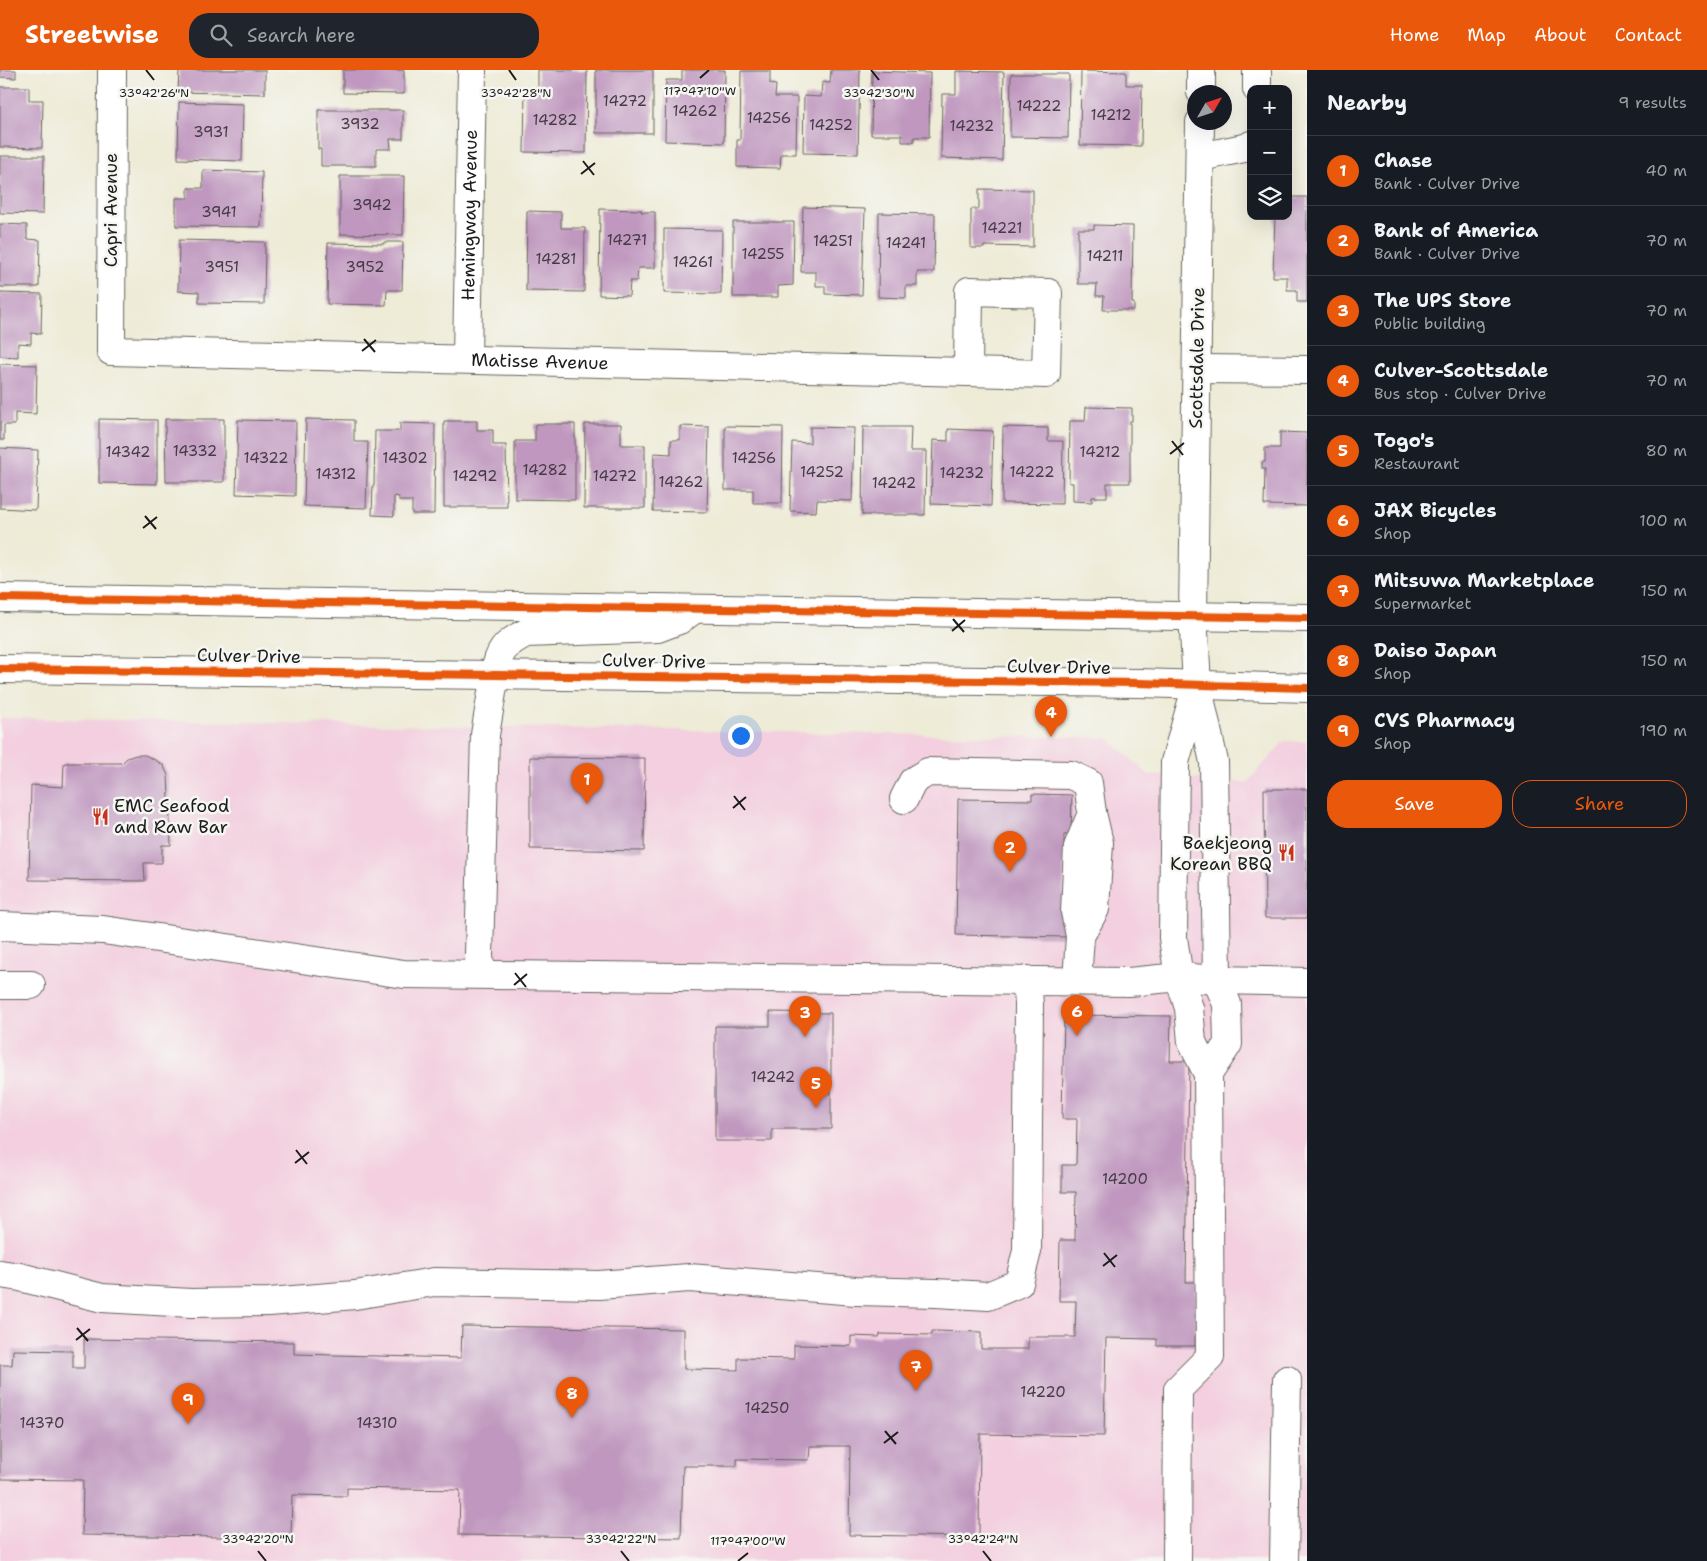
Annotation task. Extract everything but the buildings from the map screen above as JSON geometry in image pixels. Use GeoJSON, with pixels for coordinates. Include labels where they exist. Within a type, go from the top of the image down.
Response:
{"type":"FeatureCollection","features":[{"type":"Feature","properties":{"kind":"main road","name":"Capri Avenue"},"geometry":{"type":"LineString","coordinates":[[111,351],[112,70]]}},
{"type":"Feature","properties":{"kind":"main road","name":"Hemingway Avenue"},"geometry":{"type":"LineString","coordinates":[[467,359],[472,70]]}},
{"type":"Feature","properties":{"kind":"main road"},"geometry":{"type":"LineString","coordinates":[[1201,70],[1201,85]]}},
{"type":"Feature","properties":{"kind":"main road"},"geometry":{"type":"LineString","coordinates":[[1257,85],[1258,70]]}},
{"type":"Feature","properties":{"kind":"main road","name":"Scottsdale Drive"},"geometry":{"type":"LineString","coordinates":[[1197,684],[1193,615],[1200,130]]}},
{"type":"Feature","properties":{"kind":"main road"},"geometry":{"type":"LineString","coordinates":[[1200,157],[1247,148]]}},
{"type":"Feature","properties":{"kind":"main road","name":"Matisse Avenue"},"geometry":{"type":"LineString","coordinates":[[111,351],[968,372]]}},
{"type":"Feature","properties":{"kind":"main road"},"geometry":{"type":"LineString","coordinates":[[1197,369],[1307,370]]}},
{"type":"Feature","properties":{"kind":"main road"},"geometry":{"type":"LineString","coordinates":[[0,598],[1307,618]]}},
{"type":"Feature","properties":{"kind":"main road"},"geometry":{"type":"LineString","coordinates":[[480,974],[486,735],[497,659],[513,639],[526,633],[658,628],[679,620],[696,608]]}},
{"type":"Feature","properties":{"kind":"main road","name":"Culver Drive"},"geometry":{"type":"LineString","coordinates":[[0,669],[1197,684],[1307,688]]}},
{"type":"Feature","properties":{"kind":"main road"},"geometry":{"type":"LineString","coordinates":[[1177,1561],[1178,1389],[1210,1357],[1208,1074],[1192,1042],[1189,1008],[1179,977],[1173,938],[1175,762],[1197,684]]}},
{"type":"Feature","properties":{"kind":"main road"},"geometry":{"type":"LineString","coordinates":[[1197,684],[1214,762],[1216,980],[1227,1004],[1228,1044],[1208,1074]]}},
{"type":"Feature","properties":{"kind":"main road"},"geometry":{"type":"LineString","coordinates":[[904,799],[914,781],[928,772],[1071,775],[1088,783],[1099,843],[1095,909],[1080,936],[1077,981]]}},
{"type":"Feature","properties":{"kind":"main road"},"geometry":{"type":"LineString","coordinates":[[0,926],[104,930],[404,974],[1129,982],[1179,977],[1216,980],[1307,982]]}},
{"type":"Feature","properties":{"kind":"main road"},"geometry":{"type":"LineString","coordinates":[[0,1274],[20,1277],[102,1298],[191,1303],[269,1302],[355,1295],[434,1282],[599,1285],[689,1278],[856,1291],[988,1296],[1019,1283],[1028,1251],[1029,1004],[1027,980]]}},
{"type":"Feature","properties":{"kind":"main road"},"geometry":{"type":"LineString","coordinates":[[0,985],[31,985]]}},
{"type":"Feature","properties":{"kind":"main road"},"geometry":{"type":"LineString","coordinates":[[1284,1561],[1287,1380]]}},
{"type":"Feature","properties":{"kind":"shaded area"},"geometry":{"type":"Polygon","coordinates":[[[0,718],[1108,738],[1149,775],[1247,783],[1284,741],[1307,742],[1307,1561],[0,1561],[0,718]]]}},
{"type":"Feature","properties":{"kind":"cycle path"},"geometry":{"type":"LineString","coordinates":[[0,598],[1307,618]]}},
{"type":"Feature","properties":{"kind":"cycle path"},"geometry":{"type":"LineString","coordinates":[[0,669],[1139,683],[1307,688]]}},
{"type":"Feature","properties":{"kind":"place","name":"Culver-Scottsdale"},"geometry":{"type":"Point","coordinates":[1051,737]}},
{"type":"Feature","properties":{"kind":"place","name":"Chase"},"geometry":{"type":"Point","coordinates":[587,804]}},
{"type":"Feature","properties":{"kind":"place","name":"EMC Seafood and Raw Bar"},"geometry":{"type":"Point","coordinates":[100,816]}},
{"type":"Feature","properties":{"kind":"place","name":"Baekjeong Korean BBQ"},"geometry":{"type":"Point","coordinates":[1286,853]}},
{"type":"Feature","properties":{"kind":"place","name":"Bank of America"},"geometry":{"type":"Point","coordinates":[1010,872]}},
{"type":"Feature","properties":{"kind":"place","name":"JAX Bicycles"},"geometry":{"type":"Point","coordinates":[1077,1036]}},
{"type":"Feature","properties":{"kind":"place","name":"The UPS Store"},"geometry":{"type":"Point","coordinates":[805,1037]}},
{"type":"Feature","properties":{"kind":"place","name":"Togo's"},"geometry":{"type":"Point","coordinates":[816,1108]}},
{"type":"Feature","properties":{"kind":"place","name":"Mitsuwa Marketplace"},"geometry":{"type":"Point","coordinates":[916,1391]}},
{"type":"Feature","properties":{"kind":"place","name":"Daiso Japan"},"geometry":{"type":"Point","coordinates":[572,1418]}},
{"type":"Feature","properties":{"kind":"place","name":"CVS Pharmacy"},"geometry":{"type":"Point","coordinates":[188,1424]}}]}
